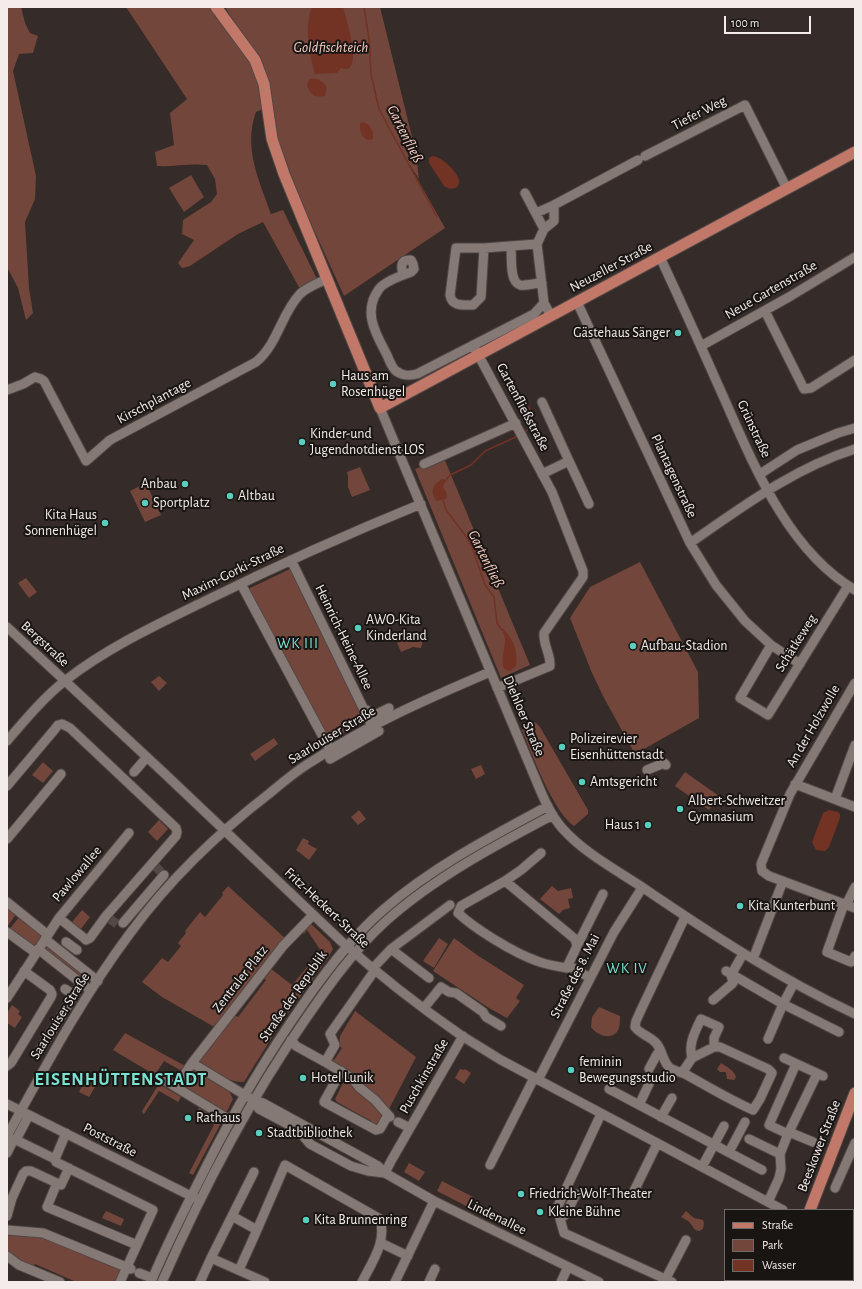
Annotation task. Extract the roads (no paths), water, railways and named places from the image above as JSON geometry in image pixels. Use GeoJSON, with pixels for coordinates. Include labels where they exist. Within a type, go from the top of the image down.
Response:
{"type":"FeatureCollection","features":[{"type":"Feature","properties":{"kind":"main road"},"geometry":{"type":"LineString","coordinates":[[216,7],[255,60],[264,84],[272,139],[281,167],[380,408]]}},
{"type":"Feature","properties":{"kind":"main road","name":"Neuzeller Straße"},"geometry":{"type":"LineString","coordinates":[[380,408],[476,350],[578,302],[855,152]]}},
{"type":"Feature","properties":{"kind":"main road","name":"Beeskower Straße"},"geometry":{"type":"LineString","coordinates":[[810,1209],[855,1092]]}},
{"type":"Feature","properties":{"kind":"street","name":"Tiefer Weg"},"geometry":{"type":"LineString","coordinates":[[554,205],[746,105],[787,189]]}},
{"type":"Feature","properties":{"kind":"street"},"geometry":{"type":"LineString","coordinates":[[526,193],[544,230]]}},
{"type":"Feature","properties":{"kind":"street"},"geometry":{"type":"LineString","coordinates":[[536,213],[554,205],[554,221],[544,230],[537,244],[544,303],[551,316]]}},
{"type":"Feature","properties":{"kind":"street"},"geometry":{"type":"LineString","coordinates":[[484,248],[481,297],[473,305],[461,305],[454,303],[451,300],[450,295],[456,248],[511,247],[537,244]]}},
{"type":"Feature","properties":{"kind":"street"},"geometry":{"type":"LineString","coordinates":[[511,247],[512,276],[516,282],[521,285],[542,282]]}},
{"type":"Feature","properties":{"kind":"street","name":"Neue Gartenstraße"},"geometry":{"type":"LineString","coordinates":[[701,346],[765,311],[855,257]]}},
{"type":"Feature","properties":{"kind":"street","name":"Grünstraße"},"geometry":{"type":"LineString","coordinates":[[660,258],[747,448],[789,527],[809,552],[852,588]]}},
{"type":"Feature","properties":{"kind":"street"},"geometry":{"type":"LineString","coordinates":[[403,275],[380,288],[374,299],[371,310],[371,320],[374,332],[394,370],[408,376],[417,374],[476,350],[534,314],[544,303]]}},
{"type":"Feature","properties":{"kind":"street","name":"Kirschplantage"},"geometry":{"type":"LineString","coordinates":[[7,390],[23,384],[35,377],[41,379],[86,461],[110,440],[256,362],[270,347],[289,309],[299,294],[327,279]]}},
{"type":"Feature","properties":{"kind":"street","name":"Plantagenstraße"},"geometry":{"type":"LineString","coordinates":[[578,302],[690,543],[716,585],[745,621],[771,645],[800,664]]}},
{"type":"Feature","properties":{"kind":"street"},"geometry":{"type":"LineString","coordinates":[[765,311],[804,389],[812,388],[855,360]]}},
{"type":"Feature","properties":{"kind":"street","name":"Gartenfließstraße"},"geometry":{"type":"LineString","coordinates":[[476,350],[552,492],[583,571],[583,577],[544,633],[543,641],[550,661],[550,666],[497,688]]}},
{"type":"Feature","properties":{"kind":"street","name":"Gartenfließstraße"},"geometry":{"type":"LineString","coordinates":[[542,402],[589,504]]}},
{"type":"Feature","properties":{"kind":"street","name":"Diehloer Straße"},"geometry":{"type":"LineString","coordinates":[[380,408],[490,672],[548,806],[552,815],[562,828],[574,840],[642,888],[743,954],[794,983],[855,1014]]}},
{"type":"Feature","properties":{"kind":"street"},"geometry":{"type":"LineString","coordinates":[[424,464],[516,423]]}},
{"type":"Feature","properties":{"kind":"street"},"geometry":{"type":"LineString","coordinates":[[760,474],[797,450],[838,433],[855,428]]}},
{"type":"Feature","properties":{"kind":"street"},"geometry":{"type":"LineString","coordinates":[[690,543],[768,490],[799,472],[833,456],[855,449]]}},
{"type":"Feature","properties":{"kind":"street","name":"Gartenfließstraße"},"geometry":{"type":"LineString","coordinates":[[542,474],[568,461]]}},
{"type":"Feature","properties":{"kind":"street","name":"Maxim-Gorki-Straße"},"geometry":{"type":"LineString","coordinates":[[7,741],[65,681],[94,660],[128,640],[188,609],[322,545],[420,504]]}},
{"type":"Feature","properties":{"kind":"street","name":"Heinrich-Heine-Allee"},"geometry":{"type":"LineString","coordinates":[[291,560],[363,707],[376,729]]}},
{"type":"Feature","properties":{"kind":"street"},"geometry":{"type":"LineString","coordinates":[[240,584],[330,755]]}},
{"type":"Feature","properties":{"kind":"street","name":"Schätkeweg"},"geometry":{"type":"LineString","coordinates":[[771,645],[740,698],[768,715],[800,664],[852,588]]}},
{"type":"Feature","properties":{"kind":"street","name":"Bergstraße"},"geometry":{"type":"LineString","coordinates":[[7,627],[65,681]]}},
{"type":"Feature","properties":{"kind":"street","name":"Saarlouiser Straße"},"geometry":{"type":"LineString","coordinates":[[7,1136],[25,1113],[58,1044],[91,991],[130,934],[172,883],[223,830],[301,768],[330,755],[432,697],[490,672]]}},
{"type":"Feature","properties":{"kind":"street","name":"Fritz-Heckert-Straße"},"geometry":{"type":"LineString","coordinates":[[65,681],[346,946],[424,1008],[463,1036],[501,1060],[781,1209]]}},
{"type":"Feature","properties":{"kind":"street","name":"An der Holzwolle"},"geometry":{"type":"LineString","coordinates":[[855,683],[795,784],[761,864],[762,871],[769,876],[855,908]]}},
{"type":"Feature","properties":{"kind":"street"},"geometry":{"type":"LineString","coordinates":[[363,707],[365,706],[371,717],[389,708]]}},
{"type":"Feature","properties":{"kind":"street"},"geometry":{"type":"LineString","coordinates":[[7,786],[58,725],[62,724],[70,728],[129,777],[150,804],[173,825],[177,832],[158,869],[114,920],[88,940],[59,918]]}},
{"type":"Feature","properties":{"kind":"street"},"geometry":{"type":"LineString","coordinates":[[835,799],[852,760],[855,745]]}},
{"type":"Feature","properties":{"kind":"street"},"geometry":{"type":"LineString","coordinates":[[129,777],[147,757]]}},
{"type":"Feature","properties":{"kind":"street"},"geometry":{"type":"LineString","coordinates":[[647,770],[664,762],[666,765]]}},
{"type":"Feature","properties":{"kind":"street"},"geometry":{"type":"LineString","coordinates":[[7,839],[61,774]]}},
{"type":"Feature","properties":{"kind":"street","name":"An der Holzwolle"},"geometry":{"type":"LineString","coordinates":[[795,784],[855,807]]}},
{"type":"Feature","properties":{"kind":"street","name":"Straße der Republik"},"geometry":{"type":"LineString","coordinates":[[152,1280],[191,1196],[244,1094],[283,1032],[346,946],[383,910],[430,874],[548,806]]}},
{"type":"Feature","properties":{"kind":"street","name":"Straße der Republik"},"geometry":{"type":"LineString","coordinates":[[162,1282],[201,1201],[253,1100],[315,1005],[354,953],[387,920],[435,883],[491,849],[552,815]]}},
{"type":"Feature","properties":{"kind":"street","name":"Pawlowallee"},"geometry":{"type":"LineString","coordinates":[[7,998],[59,918],[130,834]]}},
{"type":"Feature","properties":{"kind":"street"},"geometry":{"type":"LineString","coordinates":[[541,853],[505,881],[462,906],[458,912],[470,923],[521,954],[537,962],[567,968],[603,894]]}},
{"type":"Feature","properties":{"kind":"street"},"geometry":{"type":"LineString","coordinates":[[158,869],[172,883]]}},
{"type":"Feature","properties":{"kind":"street"},"geometry":{"type":"LineString","coordinates":[[114,920],[158,869]]}},
{"type":"Feature","properties":{"kind":"street"},"geometry":{"type":"LineString","coordinates":[[505,881],[575,939],[577,946]]}},
{"type":"Feature","properties":{"kind":"street"},"geometry":{"type":"LineString","coordinates":[[753,960],[783,881]]}},
{"type":"Feature","properties":{"kind":"street"},"geometry":{"type":"LineString","coordinates":[[855,887],[848,901],[844,904],[827,952],[851,962],[855,956]]}},
{"type":"Feature","properties":{"kind":"street","name":"Straße des 8. Mai"},"geometry":{"type":"LineString","coordinates":[[490,1165],[614,932],[642,888]]}},
{"type":"Feature","properties":{"kind":"street"},"geometry":{"type":"LineString","coordinates":[[7,902],[98,981]]}},
{"type":"Feature","properties":{"kind":"street"},"geometry":{"type":"LineString","coordinates":[[325,1062],[335,1045],[330,1034],[374,969],[392,949],[450,905]]}},
{"type":"Feature","properties":{"kind":"street","name":"Zentraler Platz"},"geometry":{"type":"LineString","coordinates":[[176,1087],[192,1063],[283,946],[313,915]]}},
{"type":"Feature","properties":{"kind":"street"},"geometry":{"type":"LineString","coordinates":[[682,1073],[692,1058],[714,1047],[720,1047],[770,1071],[771,1076],[753,1110],[737,1104],[682,1073],[669,1068],[654,1041],[637,1029],[636,1024],[670,946],[685,917]]}},
{"type":"Feature","properties":{"kind":"street"},"geometry":{"type":"LineString","coordinates":[[114,920],[130,934]]}},
{"type":"Feature","properties":{"kind":"street"},"geometry":{"type":"LineString","coordinates":[[7,932],[37,951],[91,991]]}},
{"type":"Feature","properties":{"kind":"street"},"geometry":{"type":"LineString","coordinates":[[66,942],[77,950]]}},
{"type":"Feature","properties":{"kind":"street"},"geometry":{"type":"LineString","coordinates":[[392,949],[429,978]]}},
{"type":"Feature","properties":{"kind":"street"},"geometry":{"type":"LineString","coordinates":[[729,973],[743,954]]}},
{"type":"Feature","properties":{"kind":"street"},"geometry":{"type":"LineString","coordinates":[[568,965],[590,978]]}},
{"type":"Feature","properties":{"kind":"street"},"geometry":{"type":"LineString","coordinates":[[7,1066],[14,1058],[52,997],[50,990],[24,971]]}},
{"type":"Feature","properties":{"kind":"street"},"geometry":{"type":"LineString","coordinates":[[713,1000],[733,983],[729,973]]}},
{"type":"Feature","properties":{"kind":"street"},"geometry":{"type":"LineString","coordinates":[[729,973],[783,1004],[839,1032]]}},
{"type":"Feature","properties":{"kind":"street"},"geometry":{"type":"LineString","coordinates":[[768,1039],[794,983]]}},
{"type":"Feature","properties":{"kind":"street","name":"Saarlouiser Straße"},"geometry":{"type":"LineString","coordinates":[[40,1050],[81,984]]}},
{"type":"Feature","properties":{"kind":"street"},"geometry":{"type":"LineString","coordinates":[[424,1008],[441,987],[449,992],[456,993],[483,1012],[486,1017],[501,1026]]}},
{"type":"Feature","properties":{"kind":"street","name":"Saarlouiser Straße"},"geometry":{"type":"LineString","coordinates":[[65,989],[74,995]]}},
{"type":"Feature","properties":{"kind":"street"},"geometry":{"type":"LineString","coordinates":[[692,1058],[690,1051],[692,1041],[702,1015],[719,1027],[714,1038],[714,1047]]}},
{"type":"Feature","properties":{"kind":"street","name":"Puschkinstraße"},"geometry":{"type":"LineString","coordinates":[[386,1173],[463,1036]]}},
{"type":"Feature","properties":{"kind":"street","name":"Puschkinstraße"},"geometry":{"type":"LineString","coordinates":[[291,1040],[296,1046],[352,1078],[359,1087],[375,1100],[392,1118],[410,1128]]}},
{"type":"Feature","properties":{"kind":"street"},"geometry":{"type":"LineString","coordinates":[[649,1069],[660,1050]]}},
{"type":"Feature","properties":{"kind":"street"},"geometry":{"type":"LineString","coordinates":[[768,1202],[779,1178],[781,1169],[780,1154],[789,1133],[820,1075],[784,1058]]}},
{"type":"Feature","properties":{"kind":"street"},"geometry":{"type":"LineString","coordinates":[[192,1063],[244,1094]]}},
{"type":"Feature","properties":{"kind":"street"},"geometry":{"type":"LineString","coordinates":[[796,1064],[768,1125],[814,1142]]}},
{"type":"Feature","properties":{"kind":"street"},"geometry":{"type":"LineString","coordinates":[[341,1071],[324,1102],[376,1130],[380,1129],[392,1118]]}},
{"type":"Feature","properties":{"kind":"street"},"geometry":{"type":"LineString","coordinates":[[159,1077],[230,1120]]}},
{"type":"Feature","properties":{"kind":"street"},"geometry":{"type":"LineString","coordinates":[[638,1105],[650,1084]]}},
{"type":"Feature","properties":{"kind":"street"},"geometry":{"type":"LineString","coordinates":[[608,1089],[762,1170]]}},
{"type":"Feature","properties":{"kind":"street","name":"Lindenallee"},"geometry":{"type":"LineString","coordinates":[[244,1094],[378,1166],[386,1173],[434,1201],[599,1282]]}},
{"type":"Feature","properties":{"kind":"street"},"geometry":{"type":"LineString","coordinates":[[661,1117],[672,1098]]}},
{"type":"Feature","properties":{"kind":"street","name":"Lindenallee"},"geometry":{"type":"LineString","coordinates":[[253,1100],[259,1110],[293,1127],[299,1131],[310,1144],[351,1166],[368,1171],[386,1173]]}},
{"type":"Feature","properties":{"kind":"street","name":"Poststraße"},"geometry":{"type":"LineString","coordinates":[[7,1104],[201,1201]]}},
{"type":"Feature","properties":{"kind":"street"},"geometry":{"type":"LineString","coordinates":[[7,1153],[14,1139],[16,1140],[25,1113]]}},
{"type":"Feature","properties":{"kind":"street"},"geometry":{"type":"LineString","coordinates":[[602,1114],[557,1208],[564,1233],[667,1281],[686,1240]]}},
{"type":"Feature","properties":{"kind":"street"},"geometry":{"type":"LineString","coordinates":[[729,1152],[745,1122]]}},
{"type":"Feature","properties":{"kind":"street"},"geometry":{"type":"LineString","coordinates":[[702,1167],[724,1126]]}},
{"type":"Feature","properties":{"kind":"street"},"geometry":{"type":"LineString","coordinates":[[55,1158],[66,1133]]}},
{"type":"Feature","properties":{"kind":"street"},"geometry":{"type":"LineString","coordinates":[[749,1139],[780,1154]]}},
{"type":"Feature","properties":{"kind":"street"},"geometry":{"type":"LineString","coordinates":[[16,1140],[55,1158],[56,1162],[153,1210],[137,1244],[132,1270],[120,1282]]}},
{"type":"Feature","properties":{"kind":"street"},"geometry":{"type":"LineString","coordinates":[[634,1191],[658,1144]]}},
{"type":"Feature","properties":{"kind":"street"},"geometry":{"type":"LineString","coordinates":[[835,1188],[855,1144]]}},
{"type":"Feature","properties":{"kind":"street"},"geometry":{"type":"LineString","coordinates":[[239,1270],[285,1165],[380,1219],[382,1226],[381,1243],[362,1282]]}},
{"type":"Feature","properties":{"kind":"street"},"geometry":{"type":"LineString","coordinates":[[7,1216],[12,1198],[23,1174],[26,1171],[31,1171],[61,1185],[69,1168]]}},
{"type":"Feature","properties":{"kind":"street"},"geometry":{"type":"LineString","coordinates":[[200,1282],[254,1172]]}},
{"type":"Feature","properties":{"kind":"street"},"geometry":{"type":"LineString","coordinates":[[57,1183],[47,1207],[137,1244]]}},
{"type":"Feature","properties":{"kind":"street"},"geometry":{"type":"LineString","coordinates":[[560,1219],[566,1214],[576,1194]]}},
{"type":"Feature","properties":{"kind":"street"},"geometry":{"type":"LineString","coordinates":[[395,1282],[434,1201]]}},
{"type":"Feature","properties":{"kind":"street"},"geometry":{"type":"LineString","coordinates":[[232,1216],[257,1230]]}},
{"type":"Feature","properties":{"kind":"street"},"geometry":{"type":"LineString","coordinates":[[7,1230],[43,1233],[132,1270],[152,1280]]}},
{"type":"Feature","properties":{"kind":"street"},"geometry":{"type":"LineString","coordinates":[[381,1243],[408,1256]]}},
{"type":"Feature","properties":{"kind":"street"},"geometry":{"type":"LineString","coordinates":[[7,1256],[20,1265],[60,1282]]}},
{"type":"Feature","properties":{"kind":"street"},"geometry":{"type":"LineString","coordinates":[[211,1258],[265,1282]]}},
{"type":"Feature","properties":{"kind":"street"},"geometry":{"type":"LineString","coordinates":[[562,1282],[568,1267]]}},
{"type":"Feature","properties":{"kind":"street"},"geometry":{"type":"LineString","coordinates":[[429,1282],[435,1269]]}},
{"type":"Feature","properties":{"kind":"water","name":"Goldfischteich"},"geometry":{"type":"Polygon","coordinates":[[[312,7],[343,7],[350,32],[353,55],[352,64],[348,69],[341,68],[337,73],[315,74],[308,40],[308,23],[312,7]]]}},
{"type":"Feature","properties":{"kind":"water","name":"Goldfischteich"},"geometry":{"type":"Polygon","coordinates":[[[309,79],[317,79],[327,87],[325,96],[314,96],[312,94],[307,86],[309,79]]]}},
{"type":"Feature","properties":{"kind":"water"},"geometry":{"type":"Polygon","coordinates":[[[362,122],[371,128],[373,139],[370,140],[365,138],[361,133],[360,124],[362,122]]]}},
{"type":"Feature","properties":{"kind":"water"},"geometry":{"type":"Polygon","coordinates":[[[432,156],[440,158],[444,161],[458,176],[459,184],[456,188],[450,189],[444,186],[429,163],[429,158],[432,156]]]}},
{"type":"Feature","properties":{"kind":"water"},"geometry":{"type":"Polygon","coordinates":[[[442,479],[446,480],[443,487],[447,494],[446,499],[436,501],[433,494],[433,488],[442,479]]]}},
{"type":"Feature","properties":{"kind":"water"},"geometry":{"type":"Polygon","coordinates":[[[503,629],[510,637],[516,650],[516,666],[510,671],[504,669],[503,664],[505,640],[503,629]]]}},
{"type":"Feature","properties":{"kind":"water"},"geometry":{"type":"Polygon","coordinates":[[[829,810],[838,812],[840,814],[840,818],[829,847],[825,851],[816,850],[812,842],[823,813],[829,810]]]}},
{"type":"Feature","properties":{"kind":"waterway","name":"Gartenfließ"},"geometry":{"type":"LineString","coordinates":[[364,7],[369,39],[371,74],[379,109],[437,217]]}},
{"type":"Feature","properties":{"kind":"waterway","name":"Gartenfließ"},"geometry":{"type":"LineString","coordinates":[[525,432],[534,424],[529,407]]}},
{"type":"Feature","properties":{"kind":"waterway","name":"Gartenfließ"},"geometry":{"type":"LineString","coordinates":[[446,480],[450,475],[471,465],[485,451],[518,436]]}},
{"type":"Feature","properties":{"kind":"waterway","name":"Gartenfließ"},"geometry":{"type":"LineString","coordinates":[[443,501],[446,510],[472,547],[485,585],[494,597],[497,623],[502,630]]}},
{"type":"Feature","properties":{"kind":"tunnel"},"geometry":{"type":"LineString","coordinates":[[155,866],[161,872]]}},
{"type":"Feature","properties":{"kind":"tunnel"},"geometry":{"type":"LineString","coordinates":[[110,919],[117,924]]}},
{"type":"Feature","properties":{"kind":"place","name":"Gästehaus Sänger"},"geometry":{"type":"Point","coordinates":[678,333]}},
{"type":"Feature","properties":{"kind":"place","name":"Haus am Rosenhügel"},"geometry":{"type":"Point","coordinates":[333,384]}},
{"type":"Feature","properties":{"kind":"place","name":"Kinder-und Jugendnotdienst LOS"},"geometry":{"type":"Point","coordinates":[302,442]}},
{"type":"Feature","properties":{"kind":"place","name":"Anbau"},"geometry":{"type":"Point","coordinates":[185,484]}},
{"type":"Feature","properties":{"kind":"place","name":"Altbau"},"geometry":{"type":"Point","coordinates":[230,496]}},
{"type":"Feature","properties":{"kind":"place","name":"Sportplatz"},"geometry":{"type":"Point","coordinates":[145,503]}},
{"type":"Feature","properties":{"kind":"place","name":"Kita Haus Sonnenhügel"},"geometry":{"type":"Point","coordinates":[105,523]}},
{"type":"Feature","properties":{"kind":"place","name":"AWO-Kita Kinderland"},"geometry":{"type":"Point","coordinates":[358,628]}},
{"type":"Feature","properties":{"kind":"place","name":"Aufbau-Stadion"},"geometry":{"type":"Point","coordinates":[633,646]}},
{"type":"Feature","properties":{"kind":"place","name":"Polizeirevier Eisenhüttenstadt"},"geometry":{"type":"Point","coordinates":[562,747]}},
{"type":"Feature","properties":{"kind":"place","name":"Amtsgericht"},"geometry":{"type":"Point","coordinates":[582,782]}},
{"type":"Feature","properties":{"kind":"place","name":"Albert-Schweitzer Gymnasium"},"geometry":{"type":"Point","coordinates":[680,809]}},
{"type":"Feature","properties":{"kind":"place","name":"Haus 1"},"geometry":{"type":"Point","coordinates":[648,825]}},
{"type":"Feature","properties":{"kind":"place","name":"Kita Kunterbunt"},"geometry":{"type":"Point","coordinates":[740,906]}},
{"type":"Feature","properties":{"kind":"place","name":"feminin Bewegungsstudio"},"geometry":{"type":"Point","coordinates":[571,1070]}},
{"type":"Feature","properties":{"kind":"place","name":"Hotel Lunik"},"geometry":{"type":"Point","coordinates":[303,1078]}},
{"type":"Feature","properties":{"kind":"place","name":"Rathaus"},"geometry":{"type":"Point","coordinates":[188,1118]}},
{"type":"Feature","properties":{"kind":"place","name":"Stadtbibliothek"},"geometry":{"type":"Point","coordinates":[259,1133]}},
{"type":"Feature","properties":{"kind":"place","name":"Friedrich-Wolf-Theater"},"geometry":{"type":"Point","coordinates":[521,1194]}},
{"type":"Feature","properties":{"kind":"place","name":"Kleine Bühne"},"geometry":{"type":"Point","coordinates":[540,1212]}},
{"type":"Feature","properties":{"kind":"place","name":"Kita Brunnenring"},"geometry":{"type":"Point","coordinates":[306,1220]}},
{"type":"Feature","properties":{"kind":"district","name":"WK III"},"geometry":{"type":"Point","coordinates":[298,643]}},
{"type":"Feature","properties":{"kind":"district","name":"WK IV"},"geometry":{"type":"Point","coordinates":[627,968]}},
{"type":"Feature","properties":{"kind":"district","name":"EISENHÜTTENSTADT"},"geometry":{"type":"Point","coordinates":[121,1080]}}]}
